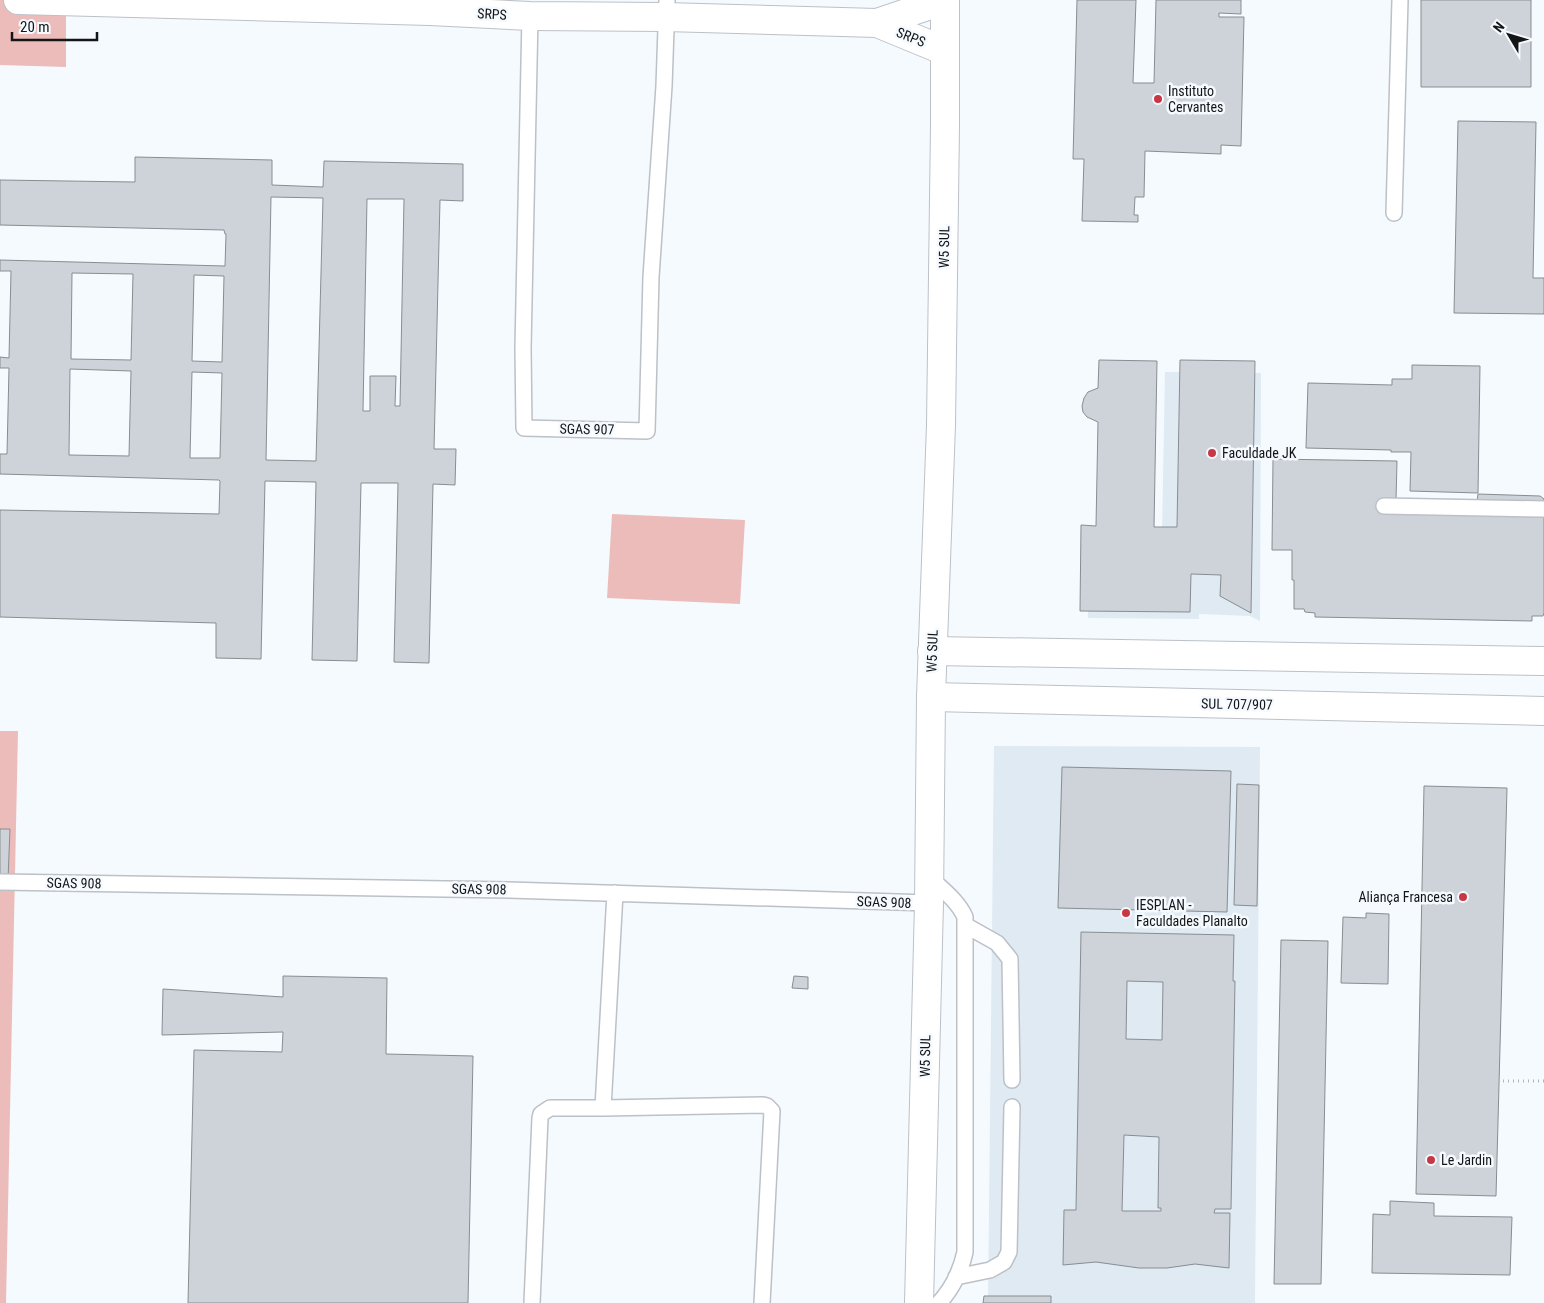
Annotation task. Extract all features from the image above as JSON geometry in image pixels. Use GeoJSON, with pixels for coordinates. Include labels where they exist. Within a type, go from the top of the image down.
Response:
{"type":"FeatureCollection","features":[{"type":"Feature","properties":{"kind":"main road","name":"SRPS"},"geometry":{"type":"LineString","coordinates":[[18,0],[462,6],[530,16],[666,9],[877,23],[945,51]]}},
{"type":"Feature","properties":{"kind":"main road","name":"SRPS"},"geometry":{"type":"LineString","coordinates":[[877,23],[945,0]]}},
{"type":"Feature","properties":{"kind":"main road","name":"W5 SUL"},"geometry":{"type":"LineString","coordinates":[[919,1303],[929,903],[932,651],[941,425],[946,125],[945,0]]}},
{"type":"Feature","properties":{"kind":"main road"},"geometry":{"type":"LineString","coordinates":[[932,651],[1544,661]]}},
{"type":"Feature","properties":{"kind":"main road","name":"SUL 707/907"},"geometry":{"type":"LineString","coordinates":[[931,697],[1544,711]]}},
{"type":"Feature","properties":{"kind":"lane"},"geometry":{"type":"LineString","coordinates":[[1394,213],[1400,0]]}},
{"type":"Feature","properties":{"kind":"lane","name":"SGAS 907"},"geometry":{"type":"LineString","coordinates":[[530,16],[522,348],[524,428],[647,431],[651,276],[664,86],[666,9]]}},
{"type":"Feature","properties":{"kind":"lane"},"geometry":{"type":"LineString","coordinates":[[1384,506],[1544,509]]}},
{"type":"Feature","properties":{"kind":"lane"},"geometry":{"type":"LineString","coordinates":[[929,877],[961,909],[965,917],[964,1252],[962,1265],[945,1297],[939,1303]]}},
{"type":"Feature","properties":{"kind":"lane","name":"SGAS 908"},"geometry":{"type":"LineString","coordinates":[[0,882],[509,890],[929,903]]}},
{"type":"Feature","properties":{"kind":"lane"},"geometry":{"type":"LineString","coordinates":[[603,1108],[615,893]]}},
{"type":"Feature","properties":{"kind":"lane"},"geometry":{"type":"LineString","coordinates":[[965,925],[997,943],[1010,959],[1012,1080]]}},
{"type":"Feature","properties":{"kind":"lane"},"geometry":{"type":"LineString","coordinates":[[532,1303],[541,1114],[550,1108],[764,1105],[772,1111],[762,1303]]}},
{"type":"Feature","properties":{"kind":"lane"},"geometry":{"type":"LineString","coordinates":[[956,1277],[990,1270],[1004,1262],[1009,1252],[1012,1107]]}},
{"type":"Feature","properties":{"kind":"path"},"geometry":{"type":"LineString","coordinates":[[1503,1081],[1544,1081]]}},
{"type":"Feature","properties":{"kind":"shaded area"},"geometry":{"type":"Polygon","coordinates":[[[0,0],[66,0],[66,67],[0,65],[0,0]]]}},
{"type":"Feature","properties":{"kind":"shaded area","name":"Faculdade JK"},"geometry":{"type":"Polygon","coordinates":[[[1165,372],[1261,373],[1260,621],[1250,616],[1199,614],[1199,619],[1088,618],[1086,533],[1162,536],[1165,372]]]}},
{"type":"Feature","properties":{"kind":"shaded area"},"geometry":{"type":"Polygon","coordinates":[[[612,514],[745,520],[740,604],[607,598],[612,514]]]}},
{"type":"Feature","properties":{"kind":"shaded area"},"geometry":{"type":"Polygon","coordinates":[[[0,731],[18,731],[6,1303],[0,1303],[0,731]]]}},
{"type":"Feature","properties":{"kind":"shaded area","name":"IESPLAN - Faculdades Planalto"},"geometry":{"type":"Polygon","coordinates":[[[994,746],[1260,747],[1255,1303],[988,1303],[994,746]]]}},
{"type":"Feature","properties":{"kind":"building","name":"Instituto Cervantes"},"geometry":{"type":"Polygon","coordinates":[[[1077,0],[1136,0],[1133,83],[1154,83],[1156,0],[1241,0],[1241,14],[1219,13],[1219,17],[1244,17],[1241,146],[1221,145],[1221,154],[1145,151],[1144,197],[1135,197],[1134,215],[1138,215],[1138,222],[1082,221],[1084,159],[1073,159],[1077,0]]]}},
{"type":"Feature","properties":{"kind":"building"},"geometry":{"type":"Polygon","coordinates":[[[1421,0],[1531,0],[1531,87],[1421,87],[1421,0]]]}},
{"type":"Feature","properties":{"kind":"building"},"geometry":{"type":"Polygon","coordinates":[[[1458,121],[1536,122],[1533,278],[1544,278],[1544,314],[1454,313],[1458,121]]]}},
{"type":"Feature","properties":{"kind":"building"},"geometry":{"type":"Polygon","coordinates":[[[135,157],[272,160],[272,185],[323,187],[324,161],[463,164],[463,201],[440,200],[434,449],[456,449],[455,485],[433,484],[429,663],[394,662],[398,483],[361,483],[357,661],[312,660],[316,482],[265,481],[261,659],[216,658],[216,623],[0,617],[0,510],[219,514],[219,480],[0,474],[0,454],[7,454],[9,368],[0,368],[0,357],[9,358],[11,271],[0,271],[0,260],[225,266],[226,234],[224,230],[0,225],[0,180],[135,182],[135,157]],[[271,197],[266,460],[316,461],[323,198],[271,197]],[[367,199],[363,411],[370,411],[370,376],[396,376],[395,406],[400,406],[404,199],[367,199]],[[72,273],[71,359],[131,360],[133,274],[72,273]],[[194,275],[192,361],[222,362],[224,276],[194,275]],[[70,369],[69,455],[129,456],[131,371],[70,369]],[[192,372],[190,458],[220,458],[222,373],[192,372]]]}},
{"type":"Feature","properties":{"kind":"building","name":"Faculdade JK"},"geometry":{"type":"Polygon","coordinates":[[[1099,360],[1157,361],[1154,527],[1177,527],[1180,360],[1255,361],[1251,613],[1220,596],[1221,575],[1191,574],[1190,612],[1080,611],[1081,525],[1096,526],[1098,422],[1087,417],[1083,412],[1082,406],[1088,392],[1098,388],[1099,360]]]}},
{"type":"Feature","properties":{"kind":"building"},"geometry":{"type":"Polygon","coordinates":[[[1412,365],[1480,366],[1478,493],[1410,491],[1411,452],[1306,448],[1308,383],[1392,385],[1392,379],[1412,379],[1412,365]]]}},
{"type":"Feature","properties":{"kind":"building"},"geometry":{"type":"Polygon","coordinates":[[[1273,459],[1397,461],[1396,500],[1477,501],[1478,494],[1540,496],[1544,499],[1543,616],[1532,616],[1532,621],[1315,617],[1315,613],[1305,612],[1304,609],[1294,609],[1292,550],[1272,550],[1273,459]]]}},
{"type":"Feature","properties":{"kind":"building"},"geometry":{"type":"Polygon","coordinates":[[[1062,767],[1231,771],[1227,912],[1058,908],[1062,767]]]}},
{"type":"Feature","properties":{"kind":"building"},"geometry":{"type":"Polygon","coordinates":[[[1237,784],[1259,785],[1257,906],[1234,905],[1237,784]]]}},
{"type":"Feature","properties":{"kind":"building","name":"Aliança Francesa"},"geometry":{"type":"Polygon","coordinates":[[[1424,786],[1507,788],[1496,1196],[1416,1194],[1424,786]]]}},
{"type":"Feature","properties":{"kind":"building"},"geometry":{"type":"Polygon","coordinates":[[[0,829],[10,829],[8,880],[0,880],[0,829]]]}},
{"type":"Feature","properties":{"kind":"building"},"geometry":{"type":"Polygon","coordinates":[[[1366,913],[1389,914],[1388,984],[1341,983],[1343,917],[1366,918],[1366,913]]]}},
{"type":"Feature","properties":{"kind":"building"},"geometry":{"type":"Polygon","coordinates":[[[1081,932],[1234,935],[1233,981],[1235,981],[1231,1209],[1215,1209],[1214,1213],[1230,1213],[1229,1268],[1195,1264],[1167,1268],[1139,1268],[1096,1262],[1063,1265],[1064,1210],[1076,1210],[1081,932]],[[1127,981],[1126,1039],[1162,1040],[1163,982],[1127,981]],[[1124,1135],[1122,1211],[1161,1211],[1161,1208],[1158,1208],[1159,1137],[1124,1135]]]}},
{"type":"Feature","properties":{"kind":"building"},"geometry":{"type":"Polygon","coordinates":[[[1281,940],[1328,941],[1321,1284],[1274,1284],[1281,940]]]}},
{"type":"Feature","properties":{"kind":"building"},"geometry":{"type":"Polygon","coordinates":[[[283,976],[387,978],[386,1054],[473,1056],[468,1303],[188,1303],[194,1050],[282,1052],[283,1032],[162,1035],[163,989],[283,997],[283,976]]]}},
{"type":"Feature","properties":{"kind":"building"},"geometry":{"type":"Polygon","coordinates":[[[794,976],[808,977],[808,989],[792,988],[794,976]]]}},
{"type":"Feature","properties":{"kind":"building"},"geometry":{"type":"Polygon","coordinates":[[[1390,1201],[1434,1203],[1434,1216],[1512,1217],[1510,1275],[1372,1273],[1373,1214],[1390,1215],[1390,1201]]]}},
{"type":"Feature","properties":{"kind":"building"},"geometry":{"type":"Polygon","coordinates":[[[984,1296],[1051,1296],[1051,1303],[983,1303],[984,1296]]]}},
{"type":"Feature","properties":{"kind":"place","name":"Instituto Cervantes"},"geometry":{"type":"Point","coordinates":[1158,99]}},
{"type":"Feature","properties":{"kind":"place","name":"Faculdade JK"},"geometry":{"type":"Point","coordinates":[1212,453]}},
{"type":"Feature","properties":{"kind":"place","name":"Aliança Francesa"},"geometry":{"type":"Point","coordinates":[1463,897]}},
{"type":"Feature","properties":{"kind":"place","name":"IESPLAN - Faculdades Planalto"},"geometry":{"type":"Point","coordinates":[1126,913]}},
{"type":"Feature","properties":{"kind":"place","name":"Le Jardin"},"geometry":{"type":"Point","coordinates":[1431,1160]}}]}
